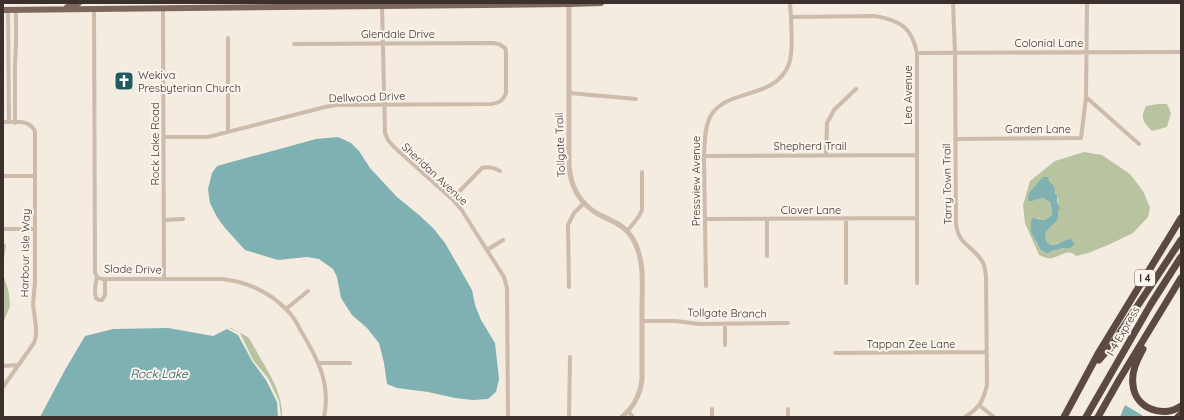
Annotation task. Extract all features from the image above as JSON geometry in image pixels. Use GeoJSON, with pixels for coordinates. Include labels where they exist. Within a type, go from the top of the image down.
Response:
{"type":"FeatureCollection","features":[{"type":"Feature","properties":{"kind":"highway","name":"I 4"},"geometry":{"type":"LineString","coordinates":[[1064,417],[1087,375],[1181,218]]}},
{"type":"Feature","properties":{"kind":"highway","name":"I-4 Express"},"geometry":{"type":"LineString","coordinates":[[1087,375],[1111,346],[1181,240]]}},
{"type":"Feature","properties":{"kind":"highway","name":"I-4 Express"},"geometry":{"type":"LineString","coordinates":[[1086,417],[1150,304],[1181,256]]}},
{"type":"Feature","properties":{"kind":"highway"},"geometry":{"type":"LineString","coordinates":[[1098,417],[1181,278]]}},
{"type":"Feature","properties":{"kind":"highway"},"geometry":{"type":"LineString","coordinates":[[1163,308],[1134,368],[1132,375],[1133,387],[1137,398],[1150,409],[1168,412],[1181,406]]}},
{"type":"Feature","properties":{"kind":"highway"},"geometry":{"type":"LineString","coordinates":[[1178,417],[1181,414]]}},
{"type":"Feature","properties":{"kind":"main road"},"geometry":{"type":"LineString","coordinates":[[60,9],[78,3]]}},
{"type":"Feature","properties":{"kind":"main road"},"geometry":{"type":"LineString","coordinates":[[94,8],[100,3]]}},
{"type":"Feature","properties":{"kind":"main road"},"geometry":{"type":"LineString","coordinates":[[6,10],[601,3]]}},
{"type":"Feature","properties":{"kind":"street","name":"Pressview Avenue"},"geometry":{"type":"LineString","coordinates":[[706,286],[704,156],[706,127],[714,112],[726,102],[769,86],[778,80],[784,73],[790,59],[790,3]]}},
{"type":"Feature","properties":{"kind":"street","name":"Tarry Town Trail"},"geometry":{"type":"LineString","coordinates":[[953,3],[955,53],[956,224],[957,232],[960,238],[977,254],[985,267],[986,276],[986,385],[980,406]]}},
{"type":"Feature","properties":{"kind":"street"},"geometry":{"type":"LineString","coordinates":[[1086,3],[1086,97],[1139,144]]}},
{"type":"Feature","properties":{"kind":"street","name":"Tollgate Trail"},"geometry":{"type":"LineString","coordinates":[[569,4],[569,171],[572,184],[584,203],[600,214],[614,220],[627,231],[634,239],[641,259],[641,384],[637,398],[629,412],[622,417]]}},
{"type":"Feature","properties":{"kind":"street","name":"Sheridan Avenue"},"geometry":{"type":"LineString","coordinates":[[382,5],[385,133],[388,140],[461,209],[504,277],[507,288],[508,417]]}},
{"type":"Feature","properties":{"kind":"street","name":"Slade Drive"},"geometry":{"type":"LineString","coordinates":[[94,8],[95,264],[97,277],[105,279],[208,279],[235,281],[261,290],[286,309],[303,333],[319,363],[324,380],[326,396],[324,417]]}},
{"type":"Feature","properties":{"kind":"street","name":"Rock Lake Road"},"geometry":{"type":"LineString","coordinates":[[163,8],[164,279]]}},
{"type":"Feature","properties":{"kind":"street"},"geometry":{"type":"LineString","coordinates":[[6,10],[9,64],[9,122]]}},
{"type":"Feature","properties":{"kind":"street"},"geometry":{"type":"LineString","coordinates":[[16,10],[16,122]]}},
{"type":"Feature","properties":{"kind":"street","name":"Lea Avenue"},"geometry":{"type":"LineString","coordinates":[[791,17],[875,16],[888,18],[898,22],[904,27],[913,39],[917,53],[917,283]]}},
{"type":"Feature","properties":{"kind":"street"},"geometry":{"type":"LineString","coordinates":[[228,38],[228,131]]}},
{"type":"Feature","properties":{"kind":"street","name":"Glendale Drive"},"geometry":{"type":"LineString","coordinates":[[294,44],[499,44],[502,45],[506,51],[506,93],[505,97],[501,101]]}},
{"type":"Feature","properties":{"kind":"street","name":"Colonial Lane"},"geometry":{"type":"LineString","coordinates":[[917,53],[1181,52]]}},
{"type":"Feature","properties":{"kind":"street"},"geometry":{"type":"LineString","coordinates":[[826,155],[827,123],[834,110],[856,89]]}},
{"type":"Feature","properties":{"kind":"street"},"geometry":{"type":"LineString","coordinates":[[569,93],[636,99]]}},
{"type":"Feature","properties":{"kind":"street","name":"Garden Lane"},"geometry":{"type":"LineString","coordinates":[[955,139],[1081,138],[1086,97]]}},
{"type":"Feature","properties":{"kind":"street","name":"Dellwood Drive"},"geometry":{"type":"LineString","coordinates":[[164,137],[208,137],[336,105],[492,104],[501,101]]}},
{"type":"Feature","properties":{"kind":"street","name":"Harbour Isle Way"},"geometry":{"type":"LineString","coordinates":[[3,122],[30,124],[33,128],[35,137],[36,282],[33,304],[36,327],[34,343],[3,387]]}},
{"type":"Feature","properties":{"kind":"street","name":"Shepherd Trail"},"geometry":{"type":"LineString","coordinates":[[704,156],[917,154]]}},
{"type":"Feature","properties":{"kind":"street"},"geometry":{"type":"LineString","coordinates":[[452,199],[482,168],[493,168],[500,172]]}},
{"type":"Feature","properties":{"kind":"street"},"geometry":{"type":"LineString","coordinates":[[627,231],[636,221],[642,210],[642,172]]}},
{"type":"Feature","properties":{"kind":"street"},"geometry":{"type":"LineString","coordinates":[[3,176],[35,176]]}},
{"type":"Feature","properties":{"kind":"street"},"geometry":{"type":"LineString","coordinates":[[568,287],[568,225],[574,213],[584,203]]}},
{"type":"Feature","properties":{"kind":"street"},"geometry":{"type":"LineString","coordinates":[[846,218],[846,283]]}},
{"type":"Feature","properties":{"kind":"street","name":"Clover Lane"},"geometry":{"type":"LineString","coordinates":[[705,219],[916,218]]}},
{"type":"Feature","properties":{"kind":"street"},"geometry":{"type":"LineString","coordinates":[[164,220],[182,219]]}},
{"type":"Feature","properties":{"kind":"street"},"geometry":{"type":"LineString","coordinates":[[767,219],[767,256]]}},
{"type":"Feature","properties":{"kind":"street"},"geometry":{"type":"LineString","coordinates":[[3,229],[35,229]]}},
{"type":"Feature","properties":{"kind":"street"},"geometry":{"type":"LineString","coordinates":[[487,250],[504,240]]}},
{"type":"Feature","properties":{"kind":"street"},"geometry":{"type":"LineString","coordinates":[[97,277],[94,293],[96,298],[99,300],[102,300],[105,295],[105,279]]}},
{"type":"Feature","properties":{"kind":"street"},"geometry":{"type":"LineString","coordinates":[[286,309],[308,291]]}},
{"type":"Feature","properties":{"kind":"street","name":"Tollgate Branch"},"geometry":{"type":"LineString","coordinates":[[642,321],[676,321],[699,324],[788,323]]}},
{"type":"Feature","properties":{"kind":"street"},"geometry":{"type":"LineString","coordinates":[[725,324],[725,345]]}},
{"type":"Feature","properties":{"kind":"street","name":"Tappan Zee Lane"},"geometry":{"type":"LineString","coordinates":[[835,353],[986,352]]}},
{"type":"Feature","properties":{"kind":"street"},"geometry":{"type":"LineString","coordinates":[[569,417],[570,357]]}},
{"type":"Feature","properties":{"kind":"street"},"geometry":{"type":"LineString","coordinates":[[319,363],[350,363]]}},
{"type":"Feature","properties":{"kind":"street"},"geometry":{"type":"LineString","coordinates":[[3,366],[18,365]]}},
{"type":"Feature","properties":{"kind":"street"},"geometry":{"type":"LineString","coordinates":[[965,417],[980,406],[994,417]]}},
{"type":"Feature","properties":{"kind":"street"},"geometry":{"type":"LineString","coordinates":[[712,409],[712,417]]}},
{"type":"Feature","properties":{"kind":"street"},"geometry":{"type":"LineString","coordinates":[[788,409],[788,417]]}},
{"type":"Feature","properties":{"kind":"street"},"geometry":{"type":"LineString","coordinates":[[629,412],[633,417]]}},
{"type":"Feature","properties":{"kind":"green space"},"geometry":{"type":"Polygon","coordinates":[[[1167,104],[1171,113],[1167,127],[1152,131],[1143,120],[1143,114],[1146,106],[1167,104]]]}},
{"type":"Feature","properties":{"kind":"green space"},"geometry":{"type":"Polygon","coordinates":[[[1084,152],[1102,155],[1130,174],[1143,191],[1150,208],[1148,217],[1133,233],[1088,253],[1076,256],[1071,253],[1065,253],[1050,258],[1039,255],[1025,223],[1023,205],[1030,181],[1055,161],[1084,152]],[[1049,181],[1042,183],[1033,189],[1029,199],[1035,200],[1043,198],[1050,202],[1052,211],[1051,216],[1044,220],[1037,218],[1036,241],[1037,244],[1051,252],[1063,248],[1072,248],[1074,246],[1069,239],[1051,245],[1046,241],[1045,234],[1058,217],[1059,207],[1053,184],[1049,181]]]}},
{"type":"Feature","properties":{"kind":"green space"},"geometry":{"type":"Polygon","coordinates":[[[3,243],[6,245],[3,264],[3,243]]]}},
{"type":"Feature","properties":{"kind":"green space"},"geometry":{"type":"Polygon","coordinates":[[[3,264],[10,306],[3,323],[3,264]]]}},
{"type":"Feature","properties":{"kind":"green space"},"geometry":{"type":"Polygon","coordinates":[[[229,328],[231,328],[248,337],[252,343],[272,378],[279,397],[282,417],[279,401],[268,378],[253,360],[240,333],[229,328]]]}},
{"type":"Feature","properties":{"kind":"water"},"geometry":{"type":"Polygon","coordinates":[[[338,137],[351,143],[359,151],[370,168],[397,197],[433,228],[445,243],[472,290],[475,305],[481,320],[495,343],[499,379],[496,392],[488,399],[473,400],[455,398],[428,392],[397,388],[387,384],[379,343],[367,328],[352,315],[341,298],[337,277],[333,269],[319,259],[307,257],[278,260],[245,250],[217,217],[210,203],[208,189],[212,173],[217,166],[316,139],[338,137]]]}},
{"type":"Feature","properties":{"kind":"water"},"geometry":{"type":"Polygon","coordinates":[[[1043,177],[1048,177],[1049,181],[1054,186],[1060,209],[1058,210],[1057,220],[1045,234],[1046,241],[1053,245],[1071,239],[1074,246],[1071,248],[1063,248],[1047,253],[1041,250],[1031,232],[1031,221],[1033,218],[1044,220],[1051,216],[1052,211],[1050,202],[1043,198],[1028,201],[1029,193],[1043,177]]]}},
{"type":"Feature","properties":{"kind":"water","name":"Rock Lake"},"geometry":{"type":"Polygon","coordinates":[[[168,328],[213,336],[227,329],[238,335],[252,361],[266,380],[277,402],[278,417],[40,417],[85,336],[113,329],[168,328]]]}},
{"type":"Feature","properties":{"kind":"water"},"geometry":{"type":"Polygon","coordinates":[[[1125,405],[1145,417],[1120,417],[1125,405]]]}},
{"type":"Feature","properties":{"kind":"place","name":"Wekiva Presbyterian Church"},"geometry":{"type":"Point","coordinates":[124,81]}}]}
